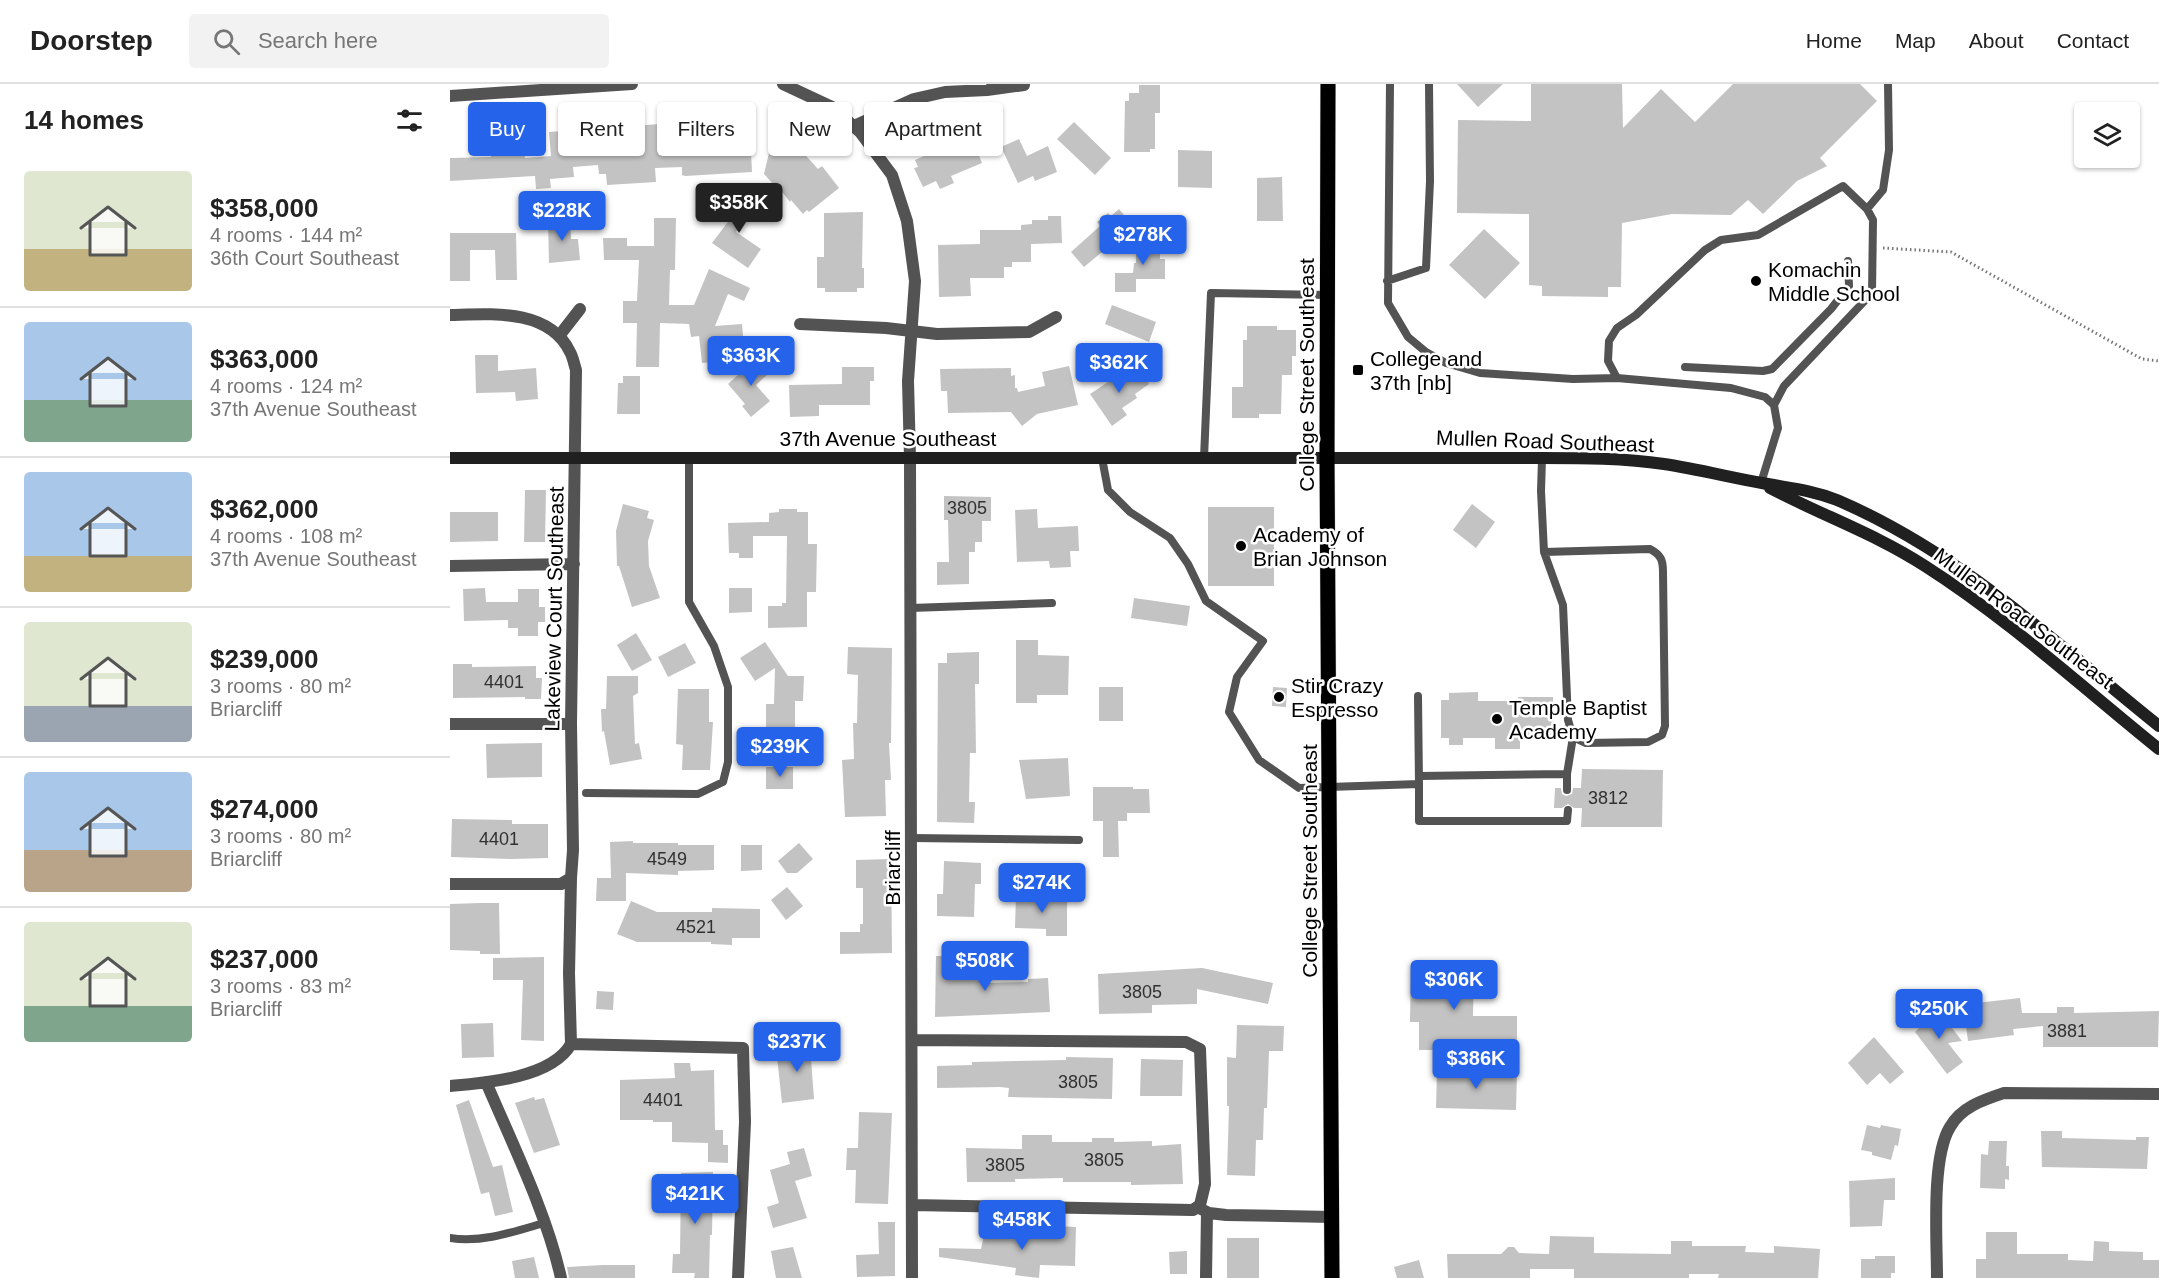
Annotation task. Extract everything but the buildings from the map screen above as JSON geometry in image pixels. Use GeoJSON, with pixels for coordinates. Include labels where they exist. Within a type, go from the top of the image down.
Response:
{"type":"FeatureCollection","features":[{"type":"Feature","properties":{"kind":"main road","name":"College Street Southeast"},"geometry":{"type":"LineString","coordinates":[[1328,84],[1327,458],[1332,1278]]}},
{"type":"Feature","properties":{"kind":"street"},"geometry":{"type":"LineString","coordinates":[[450,96],[632,84]]}},
{"type":"Feature","properties":{"kind":"street","name":"Briarcliff"},"geometry":{"type":"LineString","coordinates":[[783,84],[832,107],[854,126],[892,175],[907,221],[915,281],[908,381],[912,1278]]}},
{"type":"Feature","properties":{"kind":"street"},"geometry":{"type":"LineString","coordinates":[[854,126],[914,99],[945,92],[1024,85]]}},
{"type":"Feature","properties":{"kind":"street"},"geometry":{"type":"LineString","coordinates":[[450,315],[499,314],[521,317],[538,323],[559,336],[580,309]]}},
{"type":"Feature","properties":{"kind":"street"},"geometry":{"type":"LineString","coordinates":[[800,324],[886,328],[937,334],[1029,332],[1056,317]]}},
{"type":"Feature","properties":{"kind":"street","name":"Lakeview Court Southeast"},"geometry":{"type":"LineString","coordinates":[[559,336],[570,351],[576,370],[571,723],[573,850],[570,878],[570,1044]]}},
{"type":"Feature","properties":{"kind":"street","name":"37th Avenue Southeast"},"geometry":{"type":"LineString","coordinates":[[450,458],[1327,458]]}},
{"type":"Feature","properties":{"kind":"street","name":"Mullen Road Southeast"},"geometry":{"type":"LineString","coordinates":[[1327,458],[1585,458],[1662,464],[1808,490],[1836,500],[1884,523],[1935,551],[1984,584],[2159,726]]}},
{"type":"Feature","properties":{"kind":"street","name":"Mullen Road Southeast"},"geometry":{"type":"LineString","coordinates":[[1761,483],[1804,506],[1861,531],[1923,565],[1971,598],[2159,749]]}},
{"type":"Feature","properties":{"kind":"street"},"geometry":{"type":"LineString","coordinates":[[450,566],[573,564]]}},
{"type":"Feature","properties":{"kind":"street"},"geometry":{"type":"LineString","coordinates":[[450,724],[571,723]]}},
{"type":"Feature","properties":{"kind":"street"},"geometry":{"type":"LineString","coordinates":[[450,884],[561,885],[570,878]]}},
{"type":"Feature","properties":{"kind":"street"},"geometry":{"type":"LineString","coordinates":[[912,1040],[1186,1042],[1200,1049],[1205,1184],[1200,1205],[1206,1278]]}},
{"type":"Feature","properties":{"kind":"street"},"geometry":{"type":"LineString","coordinates":[[450,1086],[521,1076],[550,1064],[566,1052],[570,1044],[743,1048],[745,1122],[738,1278]]}},
{"type":"Feature","properties":{"kind":"street"},"geometry":{"type":"LineString","coordinates":[[486,1082],[544,1223],[561,1278]]}},
{"type":"Feature","properties":{"kind":"street"},"geometry":{"type":"LineString","coordinates":[[1937,1278],[1938,1174],[1941,1147],[1950,1125],[1966,1109],[2004,1093],[2159,1094]]}},
{"type":"Feature","properties":{"kind":"street"},"geometry":{"type":"LineString","coordinates":[[912,1205],[1202,1209],[1226,1215],[1332,1217]]}},
{"type":"Feature","properties":{"kind":"lane"},"geometry":{"type":"LineString","coordinates":[[1390,84],[1388,303],[1408,337],[1426,352],[1446,363],[1480,373],[1573,379],[1617,378],[1731,388],[1766,398],[1774,405]]}},
{"type":"Feature","properties":{"kind":"lane"},"geometry":{"type":"LineString","coordinates":[[1387,281],[1426,268],[1430,181],[1430,84]]}},
{"type":"Feature","properties":{"kind":"lane"},"geometry":{"type":"LineString","coordinates":[[1867,209],[1883,190],[1888,150],[1888,84]]}},
{"type":"Feature","properties":{"kind":"lane"},"geometry":{"type":"LineString","coordinates":[[1617,378],[1608,361],[1609,341],[1617,328],[1636,315],[1705,250],[1721,240],[1758,235],[1844,186],[1867,209],[1873,220],[1872,293],[1784,386],[1774,405],[1778,428],[1761,483]]}},
{"type":"Feature","properties":{"kind":"lane"},"geometry":{"type":"LineString","coordinates":[[1684,367],[1763,371],[1772,369],[1831,309],[1849,286],[1848,261]]}},
{"type":"Feature","properties":{"kind":"lane"},"geometry":{"type":"LineString","coordinates":[[1203,458],[1211,293],[1327,295]]}},
{"type":"Feature","properties":{"kind":"lane"},"geometry":{"type":"LineString","coordinates":[[586,793],[699,794],[723,782],[728,762],[728,687],[714,646],[689,602],[689,458]]}},
{"type":"Feature","properties":{"kind":"lane"},"geometry":{"type":"LineString","coordinates":[[1102,458],[1108,490],[1130,512],[1170,538],[1188,564],[1206,601],[1263,641],[1237,677],[1228,712],[1259,760],[1299,788],[1567,774]]}},
{"type":"Feature","properties":{"kind":"lane"},"geometry":{"type":"LineString","coordinates":[[1542,458],[1540,491],[1544,552],[1563,605],[1568,720],[1573,737],[1567,790]]}},
{"type":"Feature","properties":{"kind":"lane"},"geometry":{"type":"LineString","coordinates":[[1544,552],[1650,549],[1659,554],[1663,562],[1665,726],[1662,735],[1648,742],[1586,742],[1573,737]]}},
{"type":"Feature","properties":{"kind":"lane"},"geometry":{"type":"LineString","coordinates":[[910,608],[1052,603]]}},
{"type":"Feature","properties":{"kind":"lane"},"geometry":{"type":"LineString","coordinates":[[1418,696],[1419,821],[1567,821],[1568,810]]}},
{"type":"Feature","properties":{"kind":"lane"},"geometry":{"type":"LineString","coordinates":[[911,838],[1079,840]]}},
{"type":"Feature","properties":{"kind":"lane"},"geometry":{"type":"LineString","coordinates":[[450,1238],[473,1239],[497,1236],[544,1223]]}},
{"type":"Feature","properties":{"kind":"path"},"geometry":{"type":"LineString","coordinates":[[1873,248],[1900,247],[1951,252],[2142,359],[2159,361]]}},
{"type":"Feature","properties":{"kind":"place","name":"Komachin Middle School"},"geometry":{"type":"Point","coordinates":[1756,281]}},
{"type":"Feature","properties":{"kind":"place","name":"College and 37th [nb]"},"geometry":{"type":"Point","coordinates":[1358,370]}},
{"type":"Feature","properties":{"kind":"place","name":"Academy of Brian Johnson"},"geometry":{"type":"Point","coordinates":[1241,546]}},
{"type":"Feature","properties":{"kind":"place","name":"Stir Crazy Espresso"},"geometry":{"type":"Point","coordinates":[1279,697]}},
{"type":"Feature","properties":{"kind":"place","name":"Temple Baptist Academy"},"geometry":{"type":"Point","coordinates":[1497,719]}}]}
